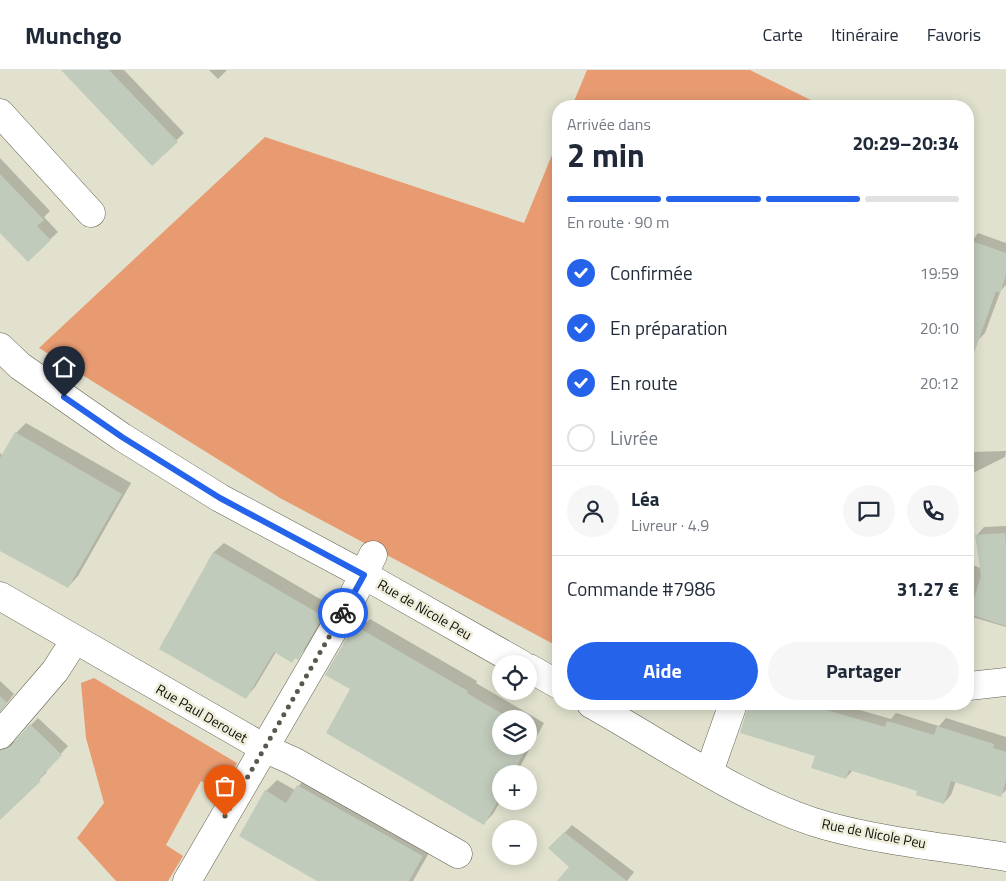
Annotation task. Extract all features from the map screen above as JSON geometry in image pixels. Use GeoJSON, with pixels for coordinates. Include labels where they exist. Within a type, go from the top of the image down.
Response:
{"type":"FeatureCollection","features":[{"type":"Feature","properties":{"kind":"street"},"geometry":{"type":"LineString","coordinates":[[0,113],[91,213]]}},
{"type":"Feature","properties":{"kind":"street","name":"Rue de Nicole Peu"},"geometry":{"type":"LineString","coordinates":[[0,347],[20,366],[122,437],[220,498],[369,565],[507,655]]}},
{"type":"Feature","properties":{"kind":"street"},"geometry":{"type":"LineString","coordinates":[[187,881],[266,749],[369,565]]}},
{"type":"Feature","properties":{"kind":"street","name":"Rue Paul Derouet"},"geometry":{"type":"LineString","coordinates":[[0,596],[266,749],[293,761],[458,854]]}},
{"type":"Feature","properties":{"kind":"street"},"geometry":{"type":"LineString","coordinates":[[0,735],[55,672],[75,640]]}},
{"type":"Feature","properties":{"kind":"street"},"geometry":{"type":"LineString","coordinates":[[537,673],[552,681]]}},
{"type":"Feature","properties":{"kind":"street"},"geometry":{"type":"LineString","coordinates":[[974,685],[1006,682]]}},
{"type":"Feature","properties":{"kind":"street","name":"Rue de Nicole Peu"},"geometry":{"type":"LineString","coordinates":[[601,710],[709,772],[775,807],[826,825],[869,835],[1006,857]]}},
{"type":"Feature","properties":{"kind":"street"},"geometry":{"type":"LineString","coordinates":[[709,772],[731,710]]}},
{"type":"Feature","properties":{"kind":"shaded area"},"geometry":{"type":"Polygon","coordinates":[[[587,70],[750,70],[811,100],[574,100],[587,70]]]}},
{"type":"Feature","properties":{"kind":"shaded area"},"geometry":{"type":"Polygon","coordinates":[[[265,137],[524,223],[552,155],[552,643],[280,498],[39,348],[265,137]]]}},
{"type":"Feature","properties":{"kind":"shaded area"},"geometry":{"type":"Polygon","coordinates":[[[94,678],[237,763],[221,792],[201,781],[166,845],[183,856],[168,881],[116,881],[77,838],[104,803],[86,738],[81,683],[94,678]]]}},
{"type":"Feature","properties":{"kind":"building"},"geometry":{"type":"Polygon","coordinates":[[[61,70],[109,70],[178,142],[152,166],[61,70]]]}},
{"type":"Feature","properties":{"kind":"building"},"geometry":{"type":"Polygon","coordinates":[[[0,174],[44,220],[37,226],[51,240],[28,262],[0,233],[0,174]]]}},
{"type":"Feature","properties":{"kind":"building"},"geometry":{"type":"Polygon","coordinates":[[[974,242],[1006,253],[1006,275],[1000,293],[996,291],[974,353],[974,242]]]}},
{"type":"Feature","properties":{"kind":"building"},"geometry":{"type":"Polygon","coordinates":[[[15,432],[122,494],[68,588],[0,551],[0,458],[15,432]]]}},
{"type":"Feature","properties":{"kind":"building"},"geometry":{"type":"Polygon","coordinates":[[[1005,533],[1006,626],[974,616],[974,598],[981,576],[975,535],[1005,533]]]}},
{"type":"Feature","properties":{"kind":"building"},"geometry":{"type":"Polygon","coordinates":[[[213,552],[323,616],[298,660],[295,658],[292,663],[274,652],[246,699],[159,649],[213,552]]]}},
{"type":"Feature","properties":{"kind":"building"},"geometry":{"type":"Polygon","coordinates":[[[359,628],[468,691],[467,693],[496,710],[492,710],[492,755],[523,755],[517,765],[492,765],[493,810],[484,825],[326,733],[350,689],[325,675],[350,632],[355,635],[359,628]]]}},
{"type":"Feature","properties":{"kind":"building"},"geometry":{"type":"Polygon","coordinates":[[[0,696],[7,703],[0,711],[0,696]]]}},
{"type":"Feature","properties":{"kind":"building"},"geometry":{"type":"Polygon","coordinates":[[[747,710],[827,710],[885,727],[887,721],[934,735],[937,726],[994,744],[993,748],[1006,752],[1006,781],[1001,797],[951,781],[944,804],[916,795],[917,791],[849,770],[846,779],[811,768],[815,756],[740,733],[747,710]]]}},
{"type":"Feature","properties":{"kind":"building"},"geometry":{"type":"Polygon","coordinates":[[[30,724],[62,755],[39,779],[41,781],[0,820],[0,750],[11,746],[30,724]]]}},
{"type":"Feature","properties":{"kind":"building"},"geometry":{"type":"Polygon","coordinates":[[[297,785],[423,856],[409,881],[317,881],[239,836],[265,790],[286,803],[297,785]]]}},
{"type":"Feature","properties":{"kind":"building"},"geometry":{"type":"Polygon","coordinates":[[[564,832],[627,881],[557,881],[569,867],[548,848],[564,832]]]}},
{"type":"Feature","properties":{"kind":"way so far"},"geometry":{"type":"LineString","coordinates":[[225,816],[266,749],[272,735],[343,613]]}},
{"type":"Feature","properties":{"kind":"route"},"geometry":{"type":"LineString","coordinates":[[64,397],[122,437],[220,498],[364,575],[343,613]]}}]}
